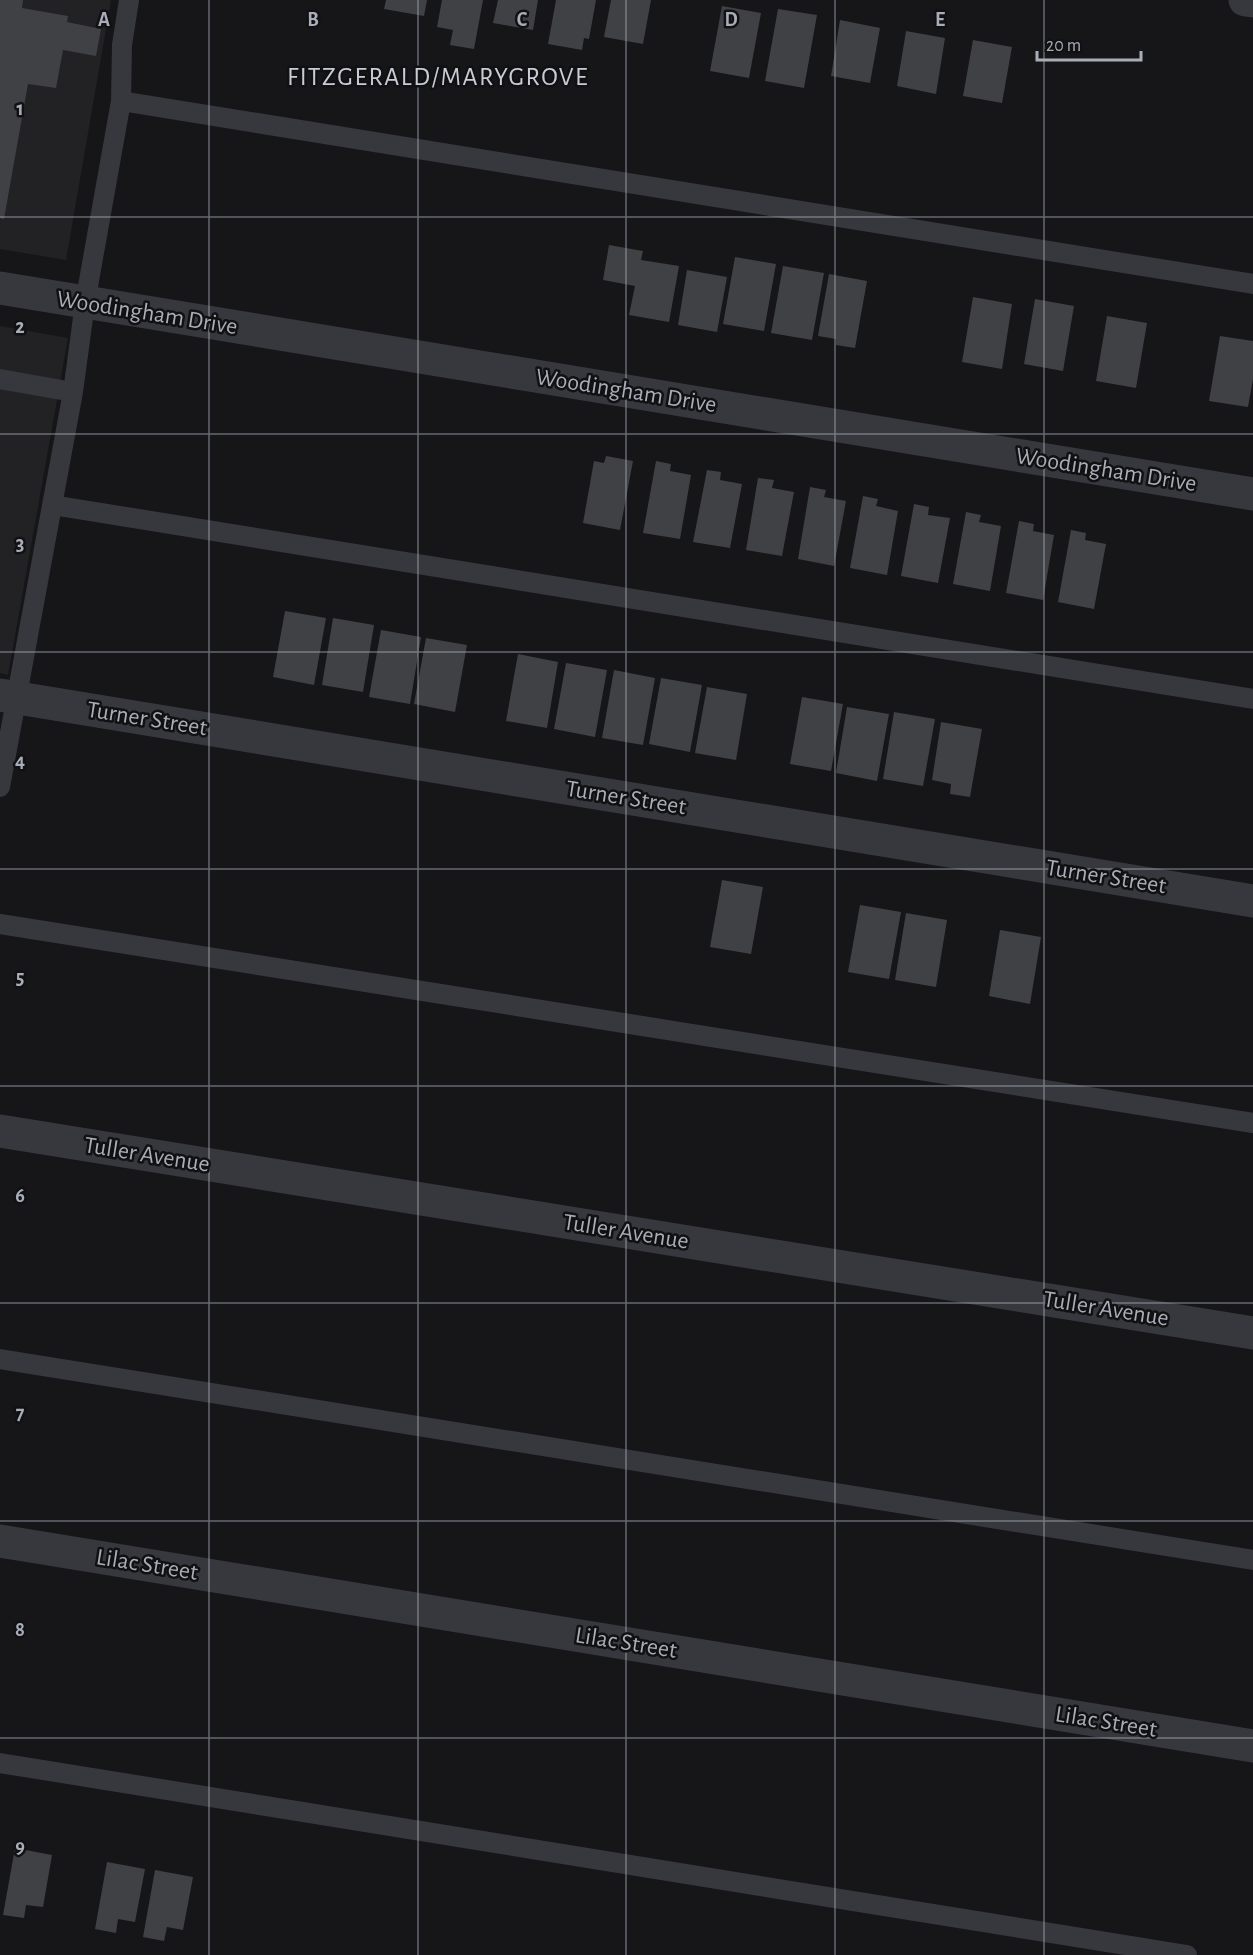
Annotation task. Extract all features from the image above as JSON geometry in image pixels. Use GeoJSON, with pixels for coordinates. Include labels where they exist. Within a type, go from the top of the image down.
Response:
{"type":"FeatureCollection","features":[{"type":"Feature","properties":{"kind":"street"},"geometry":{"type":"LineString","coordinates":[[1245,0],[1253,1]]}},
{"type":"Feature","properties":{"kind":"street","name":"Woodingham Drive"},"geometry":{"type":"LineString","coordinates":[[0,288],[1253,494]]}},
{"type":"Feature","properties":{"kind":"street","name":"Turner Street"},"geometry":{"type":"LineString","coordinates":[[8,697],[1253,901]]}},
{"type":"Feature","properties":{"kind":"street","name":"Tuller Avenue"},"geometry":{"type":"LineString","coordinates":[[0,1131],[1253,1333]]}},
{"type":"Feature","properties":{"kind":"street","name":"Lilac Street"},"geometry":{"type":"LineString","coordinates":[[0,1541],[1253,1746]]}},
{"type":"Feature","properties":{"kind":"lane"},"geometry":{"type":"LineString","coordinates":[[0,788],[8,697],[52,505],[121,101],[122,45],[129,0]]}},
{"type":"Feature","properties":{"kind":"lane"},"geometry":{"type":"LineString","coordinates":[[121,101],[1253,284]]}},
{"type":"Feature","properties":{"kind":"lane"},"geometry":{"type":"LineString","coordinates":[[0,379],[73,392]]}},
{"type":"Feature","properties":{"kind":"lane"},"geometry":{"type":"LineString","coordinates":[[52,505],[1253,699]]}},
{"type":"Feature","properties":{"kind":"lane"},"geometry":{"type":"LineString","coordinates":[[0,924],[1253,1123]]}},
{"type":"Feature","properties":{"kind":"lane"},"geometry":{"type":"LineString","coordinates":[[0,1359],[1253,1560]]}},
{"type":"Feature","properties":{"kind":"lane"},"geometry":{"type":"LineString","coordinates":[[0,1763],[1187,1955]]}},
{"type":"Feature","properties":{"kind":"shaded area"},"geometry":{"type":"Polygon","coordinates":[[[0,0],[111,0],[66,260],[0,249],[0,0]]]}},
{"type":"Feature","properties":{"kind":"shaded area"},"geometry":{"type":"Polygon","coordinates":[[[0,326],[68,338],[8,675],[0,673],[0,326]]]}},
{"type":"Feature","properties":{"kind":"building"},"geometry":{"type":"Polygon","coordinates":[[[0,0],[23,0],[22,8],[68,16],[67,22],[101,29],[96,56],[63,50],[56,88],[28,84],[4,219],[0,218],[0,0]]]}},
{"type":"Feature","properties":{"kind":"building"},"geometry":{"type":"Polygon","coordinates":[[[386,0],[427,0],[424,16],[384,9],[386,0]]]}},
{"type":"Feature","properties":{"kind":"building"},"geometry":{"type":"Polygon","coordinates":[[[442,0],[483,0],[474,49],[450,45],[453,30],[437,27],[442,0]]]}},
{"type":"Feature","properties":{"kind":"building"},"geometry":{"type":"Polygon","coordinates":[[[498,0],[538,0],[533,30],[493,23],[498,0]]]}},
{"type":"Feature","properties":{"kind":"building"},"geometry":{"type":"Polygon","coordinates":[[[556,0],[596,0],[589,39],[584,38],[582,50],[548,44],[556,0]]]}},
{"type":"Feature","properties":{"kind":"building"},"geometry":{"type":"Polygon","coordinates":[[[611,0],[651,0],[643,44],[604,37],[611,0]]]}},
{"type":"Feature","properties":{"kind":"building"},"geometry":{"type":"Polygon","coordinates":[[[722,6],[761,13],[749,78],[710,71],[722,6]]]}},
{"type":"Feature","properties":{"kind":"building"},"geometry":{"type":"Polygon","coordinates":[[[778,9],[817,15],[804,88],[765,81],[778,9]]]}},
{"type":"Feature","properties":{"kind":"building"},"geometry":{"type":"Polygon","coordinates":[[[840,20],[880,28],[870,83],[831,76],[840,20]]]}},
{"type":"Feature","properties":{"kind":"building"},"geometry":{"type":"Polygon","coordinates":[[[906,31],[945,38],[936,94],[897,86],[906,31]]]}},
{"type":"Feature","properties":{"kind":"building"},"geometry":{"type":"Polygon","coordinates":[[[973,40],[1012,47],[1002,103],[963,96],[973,40]]]}},
{"type":"Feature","properties":{"kind":"building"},"geometry":{"type":"Polygon","coordinates":[[[609,245],[643,251],[641,260],[679,266],[669,322],[629,315],[635,286],[603,280],[609,245]]]}},
{"type":"Feature","properties":{"kind":"building"},"geometry":{"type":"Polygon","coordinates":[[[735,257],[776,264],[764,331],[723,324],[735,257]]]}},
{"type":"Feature","properties":{"kind":"building"},"geometry":{"type":"Polygon","coordinates":[[[783,266],[824,273],[812,340],[771,333],[783,266]]]}},
{"type":"Feature","properties":{"kind":"building"},"geometry":{"type":"Polygon","coordinates":[[[687,270],[727,277],[717,332],[678,325],[687,270]]]}},
{"type":"Feature","properties":{"kind":"building"},"geometry":{"type":"Polygon","coordinates":[[[829,274],[867,281],[855,348],[836,345],[836,339],[818,336],[829,274]]]}},
{"type":"Feature","properties":{"kind":"building"},"geometry":{"type":"Polygon","coordinates":[[[973,297],[1012,304],[1002,369],[962,362],[973,297]]]}},
{"type":"Feature","properties":{"kind":"building"},"geometry":{"type":"Polygon","coordinates":[[[1035,299],[1074,306],[1063,371],[1024,364],[1035,299]]]}},
{"type":"Feature","properties":{"kind":"building"},"geometry":{"type":"Polygon","coordinates":[[[1107,316],[1147,323],[1136,388],[1096,381],[1107,316]]]}},
{"type":"Feature","properties":{"kind":"building"},"geometry":{"type":"Polygon","coordinates":[[[1220,336],[1253,341],[1253,379],[1248,407],[1209,401],[1220,336]]]}},
{"type":"Feature","properties":{"kind":"building"},"geometry":{"type":"Polygon","coordinates":[[[606,456],[633,461],[620,530],[583,523],[594,461],[604,463],[606,456]]]}},
{"type":"Feature","properties":{"kind":"building"},"geometry":{"type":"Polygon","coordinates":[[[656,461],[671,464],[670,471],[691,475],[680,539],[643,533],[656,461]]]}},
{"type":"Feature","properties":{"kind":"building"},"geometry":{"type":"Polygon","coordinates":[[[707,470],[721,472],[720,480],[742,484],[730,548],[693,542],[707,470]]]}},
{"type":"Feature","properties":{"kind":"building"},"geometry":{"type":"Polygon","coordinates":[[[758,478],[774,480],[772,488],[794,492],[782,556],[746,550],[758,478]]]}},
{"type":"Feature","properties":{"kind":"building"},"geometry":{"type":"Polygon","coordinates":[[[810,487],[826,490],[824,497],[846,501],[834,566],[798,559],[810,487]]]}},
{"type":"Feature","properties":{"kind":"building"},"geometry":{"type":"Polygon","coordinates":[[[863,496],[878,499],[876,506],[898,511],[887,575],[850,568],[863,496]]]}},
{"type":"Feature","properties":{"kind":"building"},"geometry":{"type":"Polygon","coordinates":[[[914,504],[929,507],[928,515],[950,518],[938,583],[901,576],[914,504]]]}},
{"type":"Feature","properties":{"kind":"building"},"geometry":{"type":"Polygon","coordinates":[[[966,512],[981,515],[979,522],[1001,526],[990,591],[953,584],[966,512]]]}},
{"type":"Feature","properties":{"kind":"building"},"geometry":{"type":"Polygon","coordinates":[[[1019,521],[1034,524],[1033,531],[1054,535],[1043,600],[1006,593],[1019,521]]]}},
{"type":"Feature","properties":{"kind":"building"},"geometry":{"type":"Polygon","coordinates":[[[1071,530],[1086,533],[1085,540],[1106,544],[1094,609],[1058,602],[1071,530]]]}},
{"type":"Feature","properties":{"kind":"building"},"geometry":{"type":"Polygon","coordinates":[[[285,611],[326,618],[314,685],[273,677],[285,611]]]}},
{"type":"Feature","properties":{"kind":"building"},"geometry":{"type":"Polygon","coordinates":[[[333,618],[374,625],[363,692],[322,685],[333,618]]]}},
{"type":"Feature","properties":{"kind":"building"},"geometry":{"type":"Polygon","coordinates":[[[381,630],[421,637],[410,704],[369,697],[381,630]]]}},
{"type":"Feature","properties":{"kind":"building"},"geometry":{"type":"Polygon","coordinates":[[[426,638],[467,645],[455,712],[414,704],[426,638]]]}},
{"type":"Feature","properties":{"kind":"building"},"geometry":{"type":"Polygon","coordinates":[[[518,654],[558,662],[547,728],[506,721],[518,654]]]}},
{"type":"Feature","properties":{"kind":"building"},"geometry":{"type":"Polygon","coordinates":[[[566,663],[607,670],[595,737],[554,729],[566,663]]]}},
{"type":"Feature","properties":{"kind":"building"},"geometry":{"type":"Polygon","coordinates":[[[614,670],[655,678],[643,745],[602,738],[614,670]]]}},
{"type":"Feature","properties":{"kind":"building"},"geometry":{"type":"Polygon","coordinates":[[[661,678],[702,685],[690,752],[649,744],[661,678]]]}},
{"type":"Feature","properties":{"kind":"building"},"geometry":{"type":"Polygon","coordinates":[[[707,687],[747,694],[736,760],[695,753],[707,687]]]}},
{"type":"Feature","properties":{"kind":"building"},"geometry":{"type":"Polygon","coordinates":[[[802,697],[843,704],[831,771],[790,764],[802,697]]]}},
{"type":"Feature","properties":{"kind":"building"},"geometry":{"type":"Polygon","coordinates":[[[847,707],[889,714],[877,781],[836,773],[847,707]]]}},
{"type":"Feature","properties":{"kind":"building"},"geometry":{"type":"Polygon","coordinates":[[[894,712],[935,719],[923,786],[883,779],[894,712]]]}},
{"type":"Feature","properties":{"kind":"building"},"geometry":{"type":"Polygon","coordinates":[[[941,722],[982,729],[970,797],[950,794],[951,784],[932,780],[941,722]]]}},
{"type":"Feature","properties":{"kind":"building"},"geometry":{"type":"Polygon","coordinates":[[[722,880],[763,887],[751,954],[710,947],[722,880]]]}},
{"type":"Feature","properties":{"kind":"building"},"geometry":{"type":"Polygon","coordinates":[[[860,905],[901,912],[889,979],[848,972],[860,905]]]}},
{"type":"Feature","properties":{"kind":"building"},"geometry":{"type":"Polygon","coordinates":[[[906,913],[947,920],[936,987],[895,980],[906,913]]]}},
{"type":"Feature","properties":{"kind":"building"},"geometry":{"type":"Polygon","coordinates":[[[1000,930],[1041,937],[1030,1004],[989,996],[1000,930]]]}},
{"type":"Feature","properties":{"kind":"building"},"geometry":{"type":"Polygon","coordinates":[[[15,1848],[52,1855],[43,1907],[26,1905],[24,1918],[3,1915],[15,1848]]]}},
{"type":"Feature","properties":{"kind":"building"},"geometry":{"type":"Polygon","coordinates":[[[107,1862],[145,1869],[135,1922],[118,1919],[116,1933],[95,1929],[107,1862]]]}},
{"type":"Feature","properties":{"kind":"building"},"geometry":{"type":"Polygon","coordinates":[[[155,1870],[193,1877],[183,1930],[167,1927],[164,1941],[143,1937],[155,1870]]]}},
{"type":"Feature","properties":{"kind":"district","name":"FITZGERALD/MARYGROVE"},"geometry":{"type":"Point","coordinates":[438,77]}}]}
